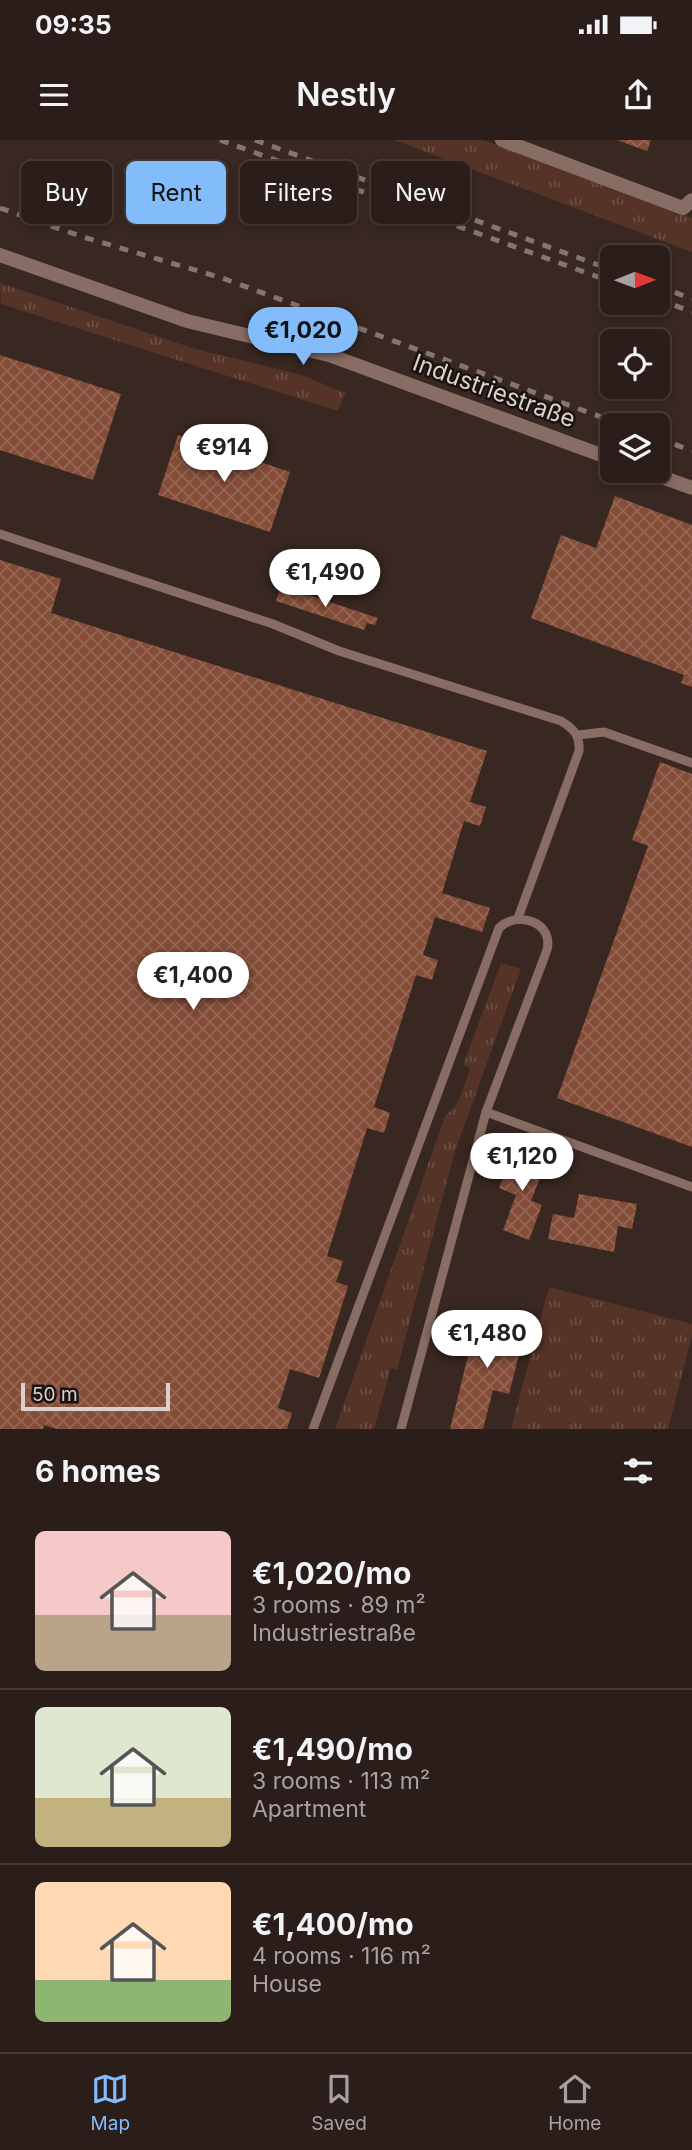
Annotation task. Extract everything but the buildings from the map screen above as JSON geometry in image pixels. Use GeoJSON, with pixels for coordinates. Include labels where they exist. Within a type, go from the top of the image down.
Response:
{"type":"FeatureCollection","features":[{"type":"Feature","properties":{"kind":"street"},"geometry":{"type":"LineString","coordinates":[[502,140],[683,208],[692,200]]}},
{"type":"Feature","properties":{"kind":"street","name":"Industriestraße"},"geometry":{"type":"LineString","coordinates":[[0,255],[187,321],[329,355],[600,455]]}},
{"type":"Feature","properties":{"kind":"street"},"geometry":{"type":"LineString","coordinates":[[670,480],[692,488]]}},
{"type":"Feature","properties":{"kind":"lane"},"geometry":{"type":"LineString","coordinates":[[0,534],[273,624],[339,650],[561,721],[574,730],[578,735],[579,751],[518,918]]}},
{"type":"Feature","properties":{"kind":"lane"},"geometry":{"type":"LineString","coordinates":[[578,735],[604,732],[692,763]]}},
{"type":"Feature","properties":{"kind":"lane"},"geometry":{"type":"LineString","coordinates":[[313,1429],[499,928],[504,922],[518,918],[535,922],[547,934],[549,942],[486,1112],[401,1429]]}},
{"type":"Feature","properties":{"kind":"lane"},"geometry":{"type":"LineString","coordinates":[[486,1112],[692,1187]]}},
{"type":"Feature","properties":{"kind":"green space"},"geometry":{"type":"Polygon","coordinates":[[[394,140],[483,140],[692,218],[692,252],[470,169],[470,161],[450,161],[394,140]]]}},
{"type":"Feature","properties":{"kind":"green space"},"geometry":{"type":"Polygon","coordinates":[[[0,283],[192,348],[302,375],[345,393],[338,411],[1,304],[0,283]]]}},
{"type":"Feature","properties":{"kind":"green space"},"geometry":{"type":"Polygon","coordinates":[[[501,963],[521,969],[455,1151],[397,1370],[391,1368],[374,1429],[335,1429],[445,1116],[458,1101],[463,1088],[470,1068],[463,1065],[501,963]]]}},
{"type":"Feature","properties":{"kind":"green space"},"geometry":{"type":"Polygon","coordinates":[[[549,1287],[692,1324],[692,1336],[668,1429],[511,1429],[549,1287]]]}},
{"type":"Feature","properties":{"kind":"railway"},"geometry":{"type":"LineString","coordinates":[[220,140],[600,278]]}},
{"type":"Feature","properties":{"kind":"railway"},"geometry":{"type":"LineString","coordinates":[[255,140],[600,266]]}},
{"type":"Feature","properties":{"kind":"railway"},"geometry":{"type":"LineString","coordinates":[[0,208],[83,237],[222,278],[600,417]]}},
{"type":"Feature","properties":{"kind":"railway"},"geometry":{"type":"LineString","coordinates":[[670,291],[692,299]]}},
{"type":"Feature","properties":{"kind":"railway"},"geometry":{"type":"LineString","coordinates":[[670,304],[692,312]]}},
{"type":"Feature","properties":{"kind":"railway"},"geometry":{"type":"LineString","coordinates":[[670,443],[692,451]]}}]}
